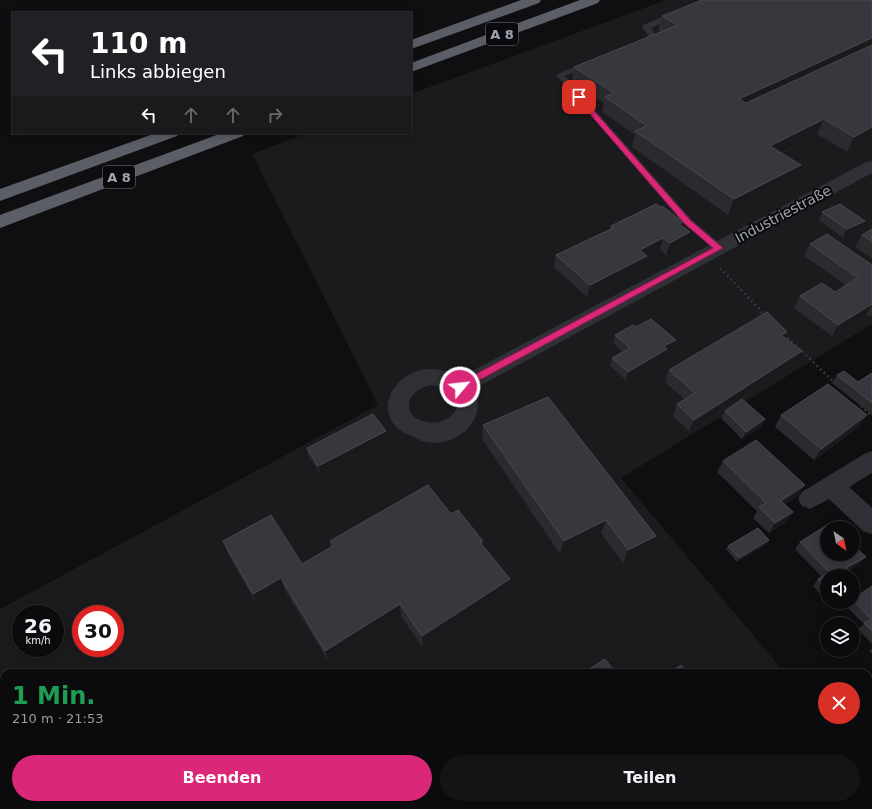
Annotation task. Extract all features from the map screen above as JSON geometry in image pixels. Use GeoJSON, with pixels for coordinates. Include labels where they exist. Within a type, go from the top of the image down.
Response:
{"type":"FeatureCollection","features":[{"type":"Feature","properties":{"kind":"highway","name":"A 8"},"geometry":{"type":"LineString","coordinates":[[412,45],[534,0]]}},
{"type":"Feature","properties":{"kind":"highway","name":"A 8"},"geometry":{"type":"LineString","coordinates":[[412,68],[593,0]]}},
{"type":"Feature","properties":{"kind":"highway","name":"A 8"},"geometry":{"type":"LineString","coordinates":[[0,195],[168,134]]}},
{"type":"Feature","properties":{"kind":"highway","name":"A 8"},"geometry":{"type":"LineString","coordinates":[[0,222],[234,134]]}},
{"type":"Feature","properties":{"kind":"street","name":"Industriestraße"},"geometry":{"type":"LineString","coordinates":[[460,387],[872,166]]}},
{"type":"Feature","properties":{"kind":"street"},"geometry":{"type":"LineString","coordinates":[[810,499],[872,461]]}},
{"type":"Feature","properties":{"kind":"street"},"geometry":{"type":"LineString","coordinates":[[831,486],[872,523]]}},
{"type":"Feature","properties":{"kind":"lane"},"geometry":{"type":"LineString","coordinates":[[632,46],[654,38],[646,27],[683,12]]}},
{"type":"Feature","properties":{"kind":"lane"},"geometry":{"type":"LineString","coordinates":[[596,60],[560,75],[713,251]]}},
{"type":"Feature","properties":{"kind":"path"},"geometry":{"type":"LineString","coordinates":[[713,251],[767,316]]}},
{"type":"Feature","properties":{"kind":"path"},"geometry":{"type":"LineString","coordinates":[[783,333],[839,386]]}},
{"type":"Feature","properties":{"kind":"path"},"geometry":{"type":"LineString","coordinates":[[855,401],[872,416]]}},
{"type":"Feature","properties":{"kind":"shaded area"},"geometry":{"type":"Polygon","coordinates":[[[666,0],[872,0],[872,324],[621,478],[782,669],[0,669],[0,609],[378,405],[252,154],[304,134],[412,134],[412,94],[666,0]]]}},
{"type":"Feature","properties":{"kind":"building"},"geometry":{"type":"Polygon","coordinates":[[[702,0],[872,0],[872,38],[739,99],[746,103],[872,45],[872,127],[854,137],[824,119],[770,146],[801,165],[734,199],[635,131],[647,126],[605,97],[614,93],[574,67],[678,25],[662,16],[702,0]]]}},
{"type":"Feature","properties":{"kind":"building"},"geometry":{"type":"Polygon","coordinates":[[[656,204],[660,207],[662,206],[683,222],[679,224],[690,232],[670,243],[663,238],[640,250],[647,256],[590,285],[556,255],[613,228],[611,226],[656,204]]]}},
{"type":"Feature","properties":{"kind":"building"},"geometry":{"type":"Polygon","coordinates":[[[840,204],[865,221],[847,229],[822,212],[840,204]]]}},
{"type":"Feature","properties":{"kind":"building"},"geometry":{"type":"Polygon","coordinates":[[[872,229],[872,241],[862,235],[872,229]]]}},
{"type":"Feature","properties":{"kind":"building"},"geometry":{"type":"Polygon","coordinates":[[[827,234],[872,265],[872,304],[838,325],[800,296],[822,283],[835,292],[858,278],[810,244],[827,234]]]}},
{"type":"Feature","properties":{"kind":"building"},"geometry":{"type":"Polygon","coordinates":[[[767,312],[787,332],[781,335],[802,351],[694,420],[677,404],[695,393],[669,370],[767,312]]]}},
{"type":"Feature","properties":{"kind":"building"},"geometry":{"type":"Polygon","coordinates":[[[651,319],[676,340],[664,346],[667,349],[628,372],[612,358],[630,348],[615,335],[633,325],[636,327],[651,319]]]}},
{"type":"Feature","properties":{"kind":"building"},"geometry":{"type":"Polygon","coordinates":[[[844,371],[858,382],[872,373],[872,403],[837,375],[844,371]]]}},
{"type":"Feature","properties":{"kind":"building"},"geometry":{"type":"Polygon","coordinates":[[[828,384],[867,415],[821,449],[781,415],[828,384]]]}},
{"type":"Feature","properties":{"kind":"building"},"geometry":{"type":"Polygon","coordinates":[[[548,397],[656,536],[628,550],[606,520],[564,541],[483,425],[548,397]]]}},
{"type":"Feature","properties":{"kind":"building"},"geometry":{"type":"Polygon","coordinates":[[[742,399],[765,419],[746,432],[725,411],[742,399]]]}},
{"type":"Feature","properties":{"kind":"building"},"geometry":{"type":"Polygon","coordinates":[[[373,414],[386,431],[318,466],[307,448],[373,414]]]}},
{"type":"Feature","properties":{"kind":"building"},"geometry":{"type":"Polygon","coordinates":[[[756,440],[805,485],[781,501],[793,512],[775,523],[759,507],[766,503],[723,461],[756,440]]]}},
{"type":"Feature","properties":{"kind":"building"},"geometry":{"type":"Polygon","coordinates":[[[428,485],[451,514],[458,510],[483,541],[480,542],[510,579],[422,636],[400,604],[325,651],[281,578],[253,594],[223,541],[271,515],[302,564],[333,546],[330,541],[428,485]]]}},
{"type":"Feature","properties":{"kind":"building"},"geometry":{"type":"Polygon","coordinates":[[[758,528],[769,540],[739,558],[728,546],[758,528]]]}},
{"type":"Feature","properties":{"kind":"building"},"geometry":{"type":"Polygon","coordinates":[[[820,529],[820,561],[859,561],[846,568],[847,569],[826,569],[800,542],[820,529]]]}},
{"type":"Feature","properties":{"kind":"building"},"geometry":{"type":"Polygon","coordinates":[[[860,551],[866,557],[860,560],[860,551]]]}},
{"type":"Feature","properties":{"kind":"building"},"geometry":{"type":"Polygon","coordinates":[[[872,586],[872,631],[864,623],[871,619],[860,607],[860,594],[872,586]]]}},
{"type":"Feature","properties":{"kind":"building"},"geometry":{"type":"Polygon","coordinates":[[[605,659],[613,669],[589,669],[605,659]]]}},
{"type":"Feature","properties":{"kind":"building"},"geometry":{"type":"Polygon","coordinates":[[[681,665],[684,669],[675,669],[681,665]]]}},
{"type":"Feature","properties":{"kind":"route"},"geometry":{"type":"LineString","coordinates":[[460,387],[719,248],[688,222],[579,97]]}}]}
